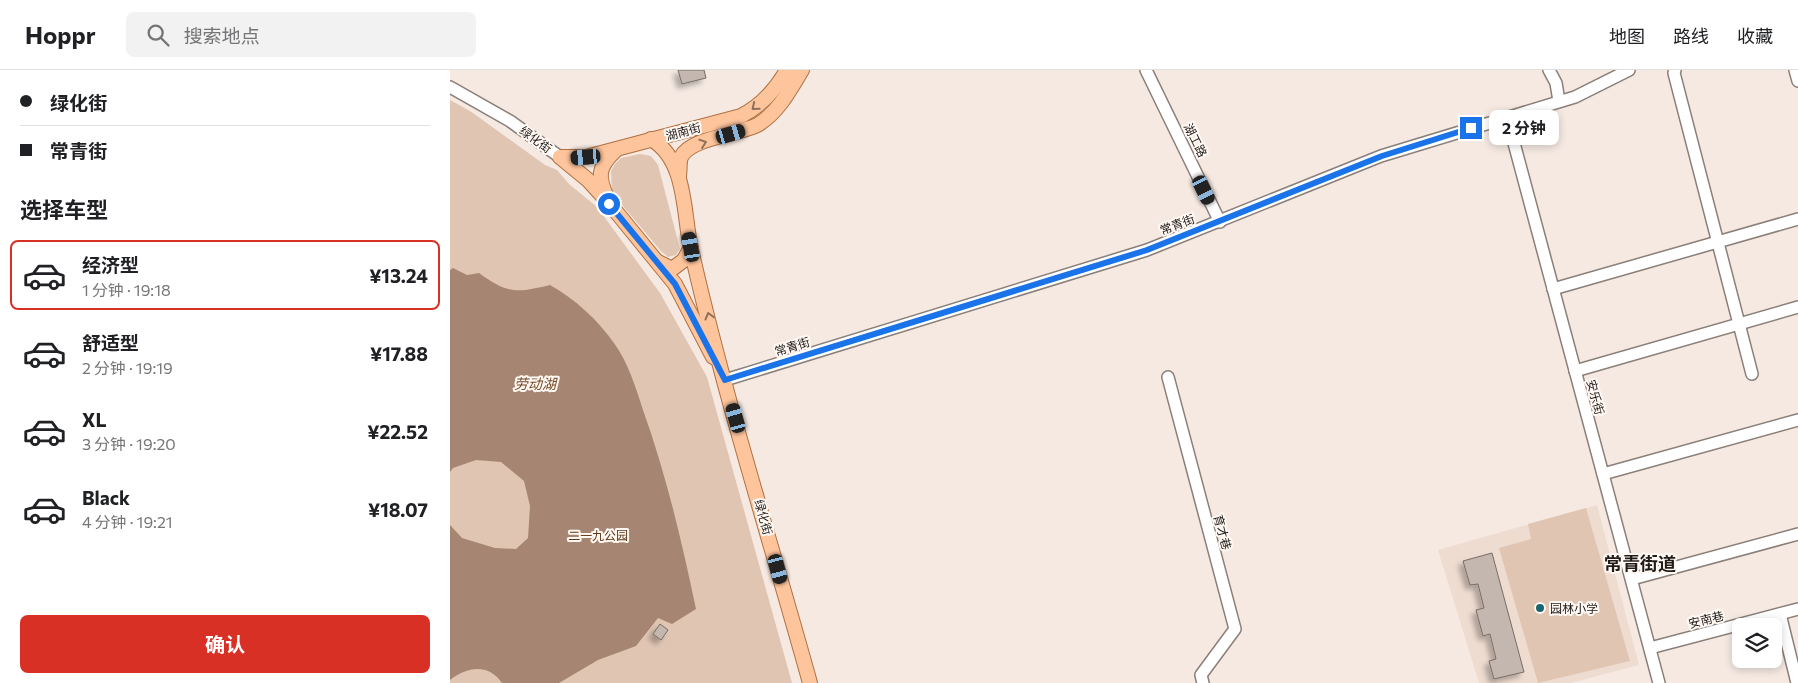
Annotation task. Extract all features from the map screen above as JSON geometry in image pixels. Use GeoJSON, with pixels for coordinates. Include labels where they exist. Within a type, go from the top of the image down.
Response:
{"type":"FeatureCollection","features":[{"type":"Feature","properties":{"kind":"main road","name":"湖南街"},"geometry":{"type":"LineString","coordinates":[[560,157],[586,157],[615,151],[651,139],[750,112],[778,85],[787,70]]}},
{"type":"Feature","properties":{"kind":"main road","name":"湖南街"},"geometry":{"type":"LineString","coordinates":[[679,179],[682,157],[688,150],[697,144],[748,129],[758,124],[780,106],[802,70]]}},
{"type":"Feature","properties":{"kind":"main road","name":"绿化街"},"geometry":{"type":"LineString","coordinates":[[651,139],[662,146],[667,152],[679,179],[691,247],[725,380],[810,683]]}},
{"type":"Feature","properties":{"kind":"main road"},"geometry":{"type":"LineString","coordinates":[[609,204],[601,185],[600,172],[604,161],[615,151]]}},
{"type":"Feature","properties":{"kind":"main road","name":"绿化街"},"geometry":{"type":"LineString","coordinates":[[560,157],[588,180],[657,262],[689,308],[725,380]]}},
{"type":"Feature","properties":{"kind":"main road"},"geometry":{"type":"LineString","coordinates":[[657,262],[672,269],[684,260],[691,247]]}},
{"type":"Feature","properties":{"kind":"street","name":"湖工路"},"geometry":{"type":"LineString","coordinates":[[1146,70],[1220,222]]}},
{"type":"Feature","properties":{"kind":"street"},"geometry":{"type":"LineString","coordinates":[[1549,70],[1556,83],[1559,101]]}},
{"type":"Feature","properties":{"kind":"street","name":"常青街"},"geometry":{"type":"LineString","coordinates":[[725,380],[1147,250],[1382,156],[1507,116],[1575,97],[1630,70]]}},
{"type":"Feature","properties":{"kind":"street"},"geometry":{"type":"LineString","coordinates":[[1675,70],[1674,73],[1752,374]]}},
{"type":"Feature","properties":{"kind":"street"},"geometry":{"type":"LineString","coordinates":[[1794,70],[1798,82]]}},
{"type":"Feature","properties":{"kind":"street","name":"绿化街"},"geometry":{"type":"LineString","coordinates":[[450,87],[510,121],[560,157]]}},
{"type":"Feature","properties":{"kind":"street","name":"安乐街"},"geometry":{"type":"LineString","coordinates":[[1507,116],[1659,683]]}},
{"type":"Feature","properties":{"kind":"street"},"geometry":{"type":"LineString","coordinates":[[1553,289],[1798,219]]}},
{"type":"Feature","properties":{"kind":"street"},"geometry":{"type":"LineString","coordinates":[[1575,371],[1798,307]]}},
{"type":"Feature","properties":{"kind":"street","name":"育才巷"},"geometry":{"type":"LineString","coordinates":[[1168,378],[1235,629],[1201,675],[1203,683]]}},
{"type":"Feature","properties":{"kind":"street"},"geometry":{"type":"LineString","coordinates":[[1602,474],[1798,420]]}},
{"type":"Feature","properties":{"kind":"street"},"geometry":{"type":"LineString","coordinates":[[1632,579],[1798,534]]}},
{"type":"Feature","properties":{"kind":"street","name":"安南巷"},"geometry":{"type":"LineString","coordinates":[[1650,648],[1798,609]]}},
{"type":"Feature","properties":{"kind":"street"},"geometry":{"type":"LineString","coordinates":[[1780,614],[1798,683]]}},
{"type":"Feature","properties":{"kind":"shaded area","name":"园林小学"},"geometry":{"type":"Polygon","coordinates":[[[1597,505],[1639,665],[1571,683],[1479,683],[1438,550],[1597,505]]]}},
{"type":"Feature","properties":{"kind":"green space","name":"二一九公园"},"geometry":{"type":"Polygon","coordinates":[[[450,100],[470,111],[545,165],[557,170],[569,184],[597,207],[660,293],[707,377],[792,683],[450,683],[450,100]]]}},
{"type":"Feature","properties":{"kind":"green space"},"geometry":{"type":"Polygon","coordinates":[[[640,154],[651,156],[658,165],[680,249],[676,255],[668,257],[661,251],[612,193],[611,171],[615,164],[621,158],[640,154]]]}},
{"type":"Feature","properties":{"kind":"green space"},"geometry":{"type":"Polygon","coordinates":[[[1586,508],[1630,661],[1538,683],[1499,548],[1531,539],[1528,524],[1586,508]]]}},
{"type":"Feature","properties":{"kind":"water","name":"劳动湖"},"geometry":{"type":"Polygon","coordinates":[[[453,268],[467,275],[479,273],[498,285],[513,290],[550,285],[569,297],[593,318],[619,350],[631,375],[673,508],[696,609],[672,624],[658,618],[636,646],[598,660],[559,683],[502,683],[490,672],[477,669],[463,672],[450,680],[450,525],[462,538],[495,548],[516,549],[528,538],[530,506],[524,481],[501,462],[476,460],[453,468],[450,472],[450,270],[453,268]]]}},
{"type":"Feature","properties":{"kind":"building"},"geometry":{"type":"Polygon","coordinates":[[[678,70],[704,70],[706,78],[682,84],[678,70]]]}},
{"type":"Feature","properties":{"kind":"building"},"geometry":{"type":"Polygon","coordinates":[[[1492,553],[1524,672],[1494,679],[1489,661],[1496,659],[1490,634],[1483,636],[1476,610],[1484,608],[1478,584],[1470,585],[1463,561],[1492,553]]]}},
{"type":"Feature","properties":{"kind":"building"},"geometry":{"type":"Polygon","coordinates":[[[660,624],[668,630],[661,640],[653,634],[660,624]]]}},
{"type":"Feature","properties":{"kind":"place","name":"园林小学"},"geometry":{"type":"Point","coordinates":[1540,608]}},
{"type":"Feature","properties":{"kind":"district","name":"常青街道"},"geometry":{"type":"Point","coordinates":[1640,563]}},
{"type":"Feature","properties":{"kind":"route"},"geometry":{"type":"LineString","coordinates":[[609,204],[675,284],[725,380],[938,316],[1147,250],[1382,156],[1471,128]]}}]}
